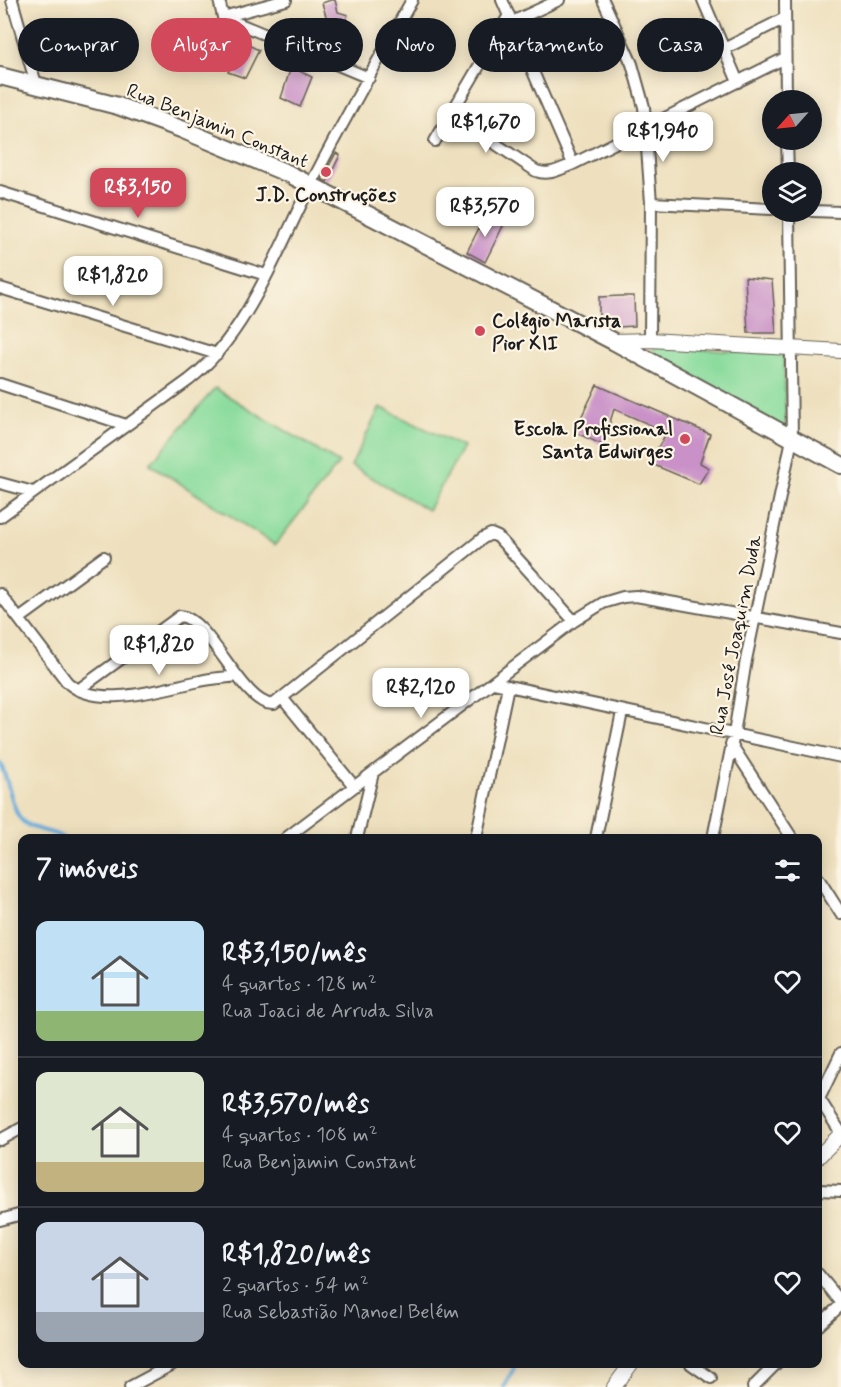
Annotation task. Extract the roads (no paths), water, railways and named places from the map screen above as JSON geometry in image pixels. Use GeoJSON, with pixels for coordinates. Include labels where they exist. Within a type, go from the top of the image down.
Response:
{"type":"FeatureCollection","features":[{"type":"Feature","properties":{"kind":"main road","name":"Rua Benjamin Constant"},"geometry":{"type":"LineString","coordinates":[[0,76],[118,106],[289,174],[613,341],[841,465]]}},
{"type":"Feature","properties":{"kind":"street"},"geometry":{"type":"LineString","coordinates":[[12,0],[36,84]]}},
{"type":"Feature","properties":{"kind":"street"},"geometry":{"type":"LineString","coordinates":[[219,0],[223,17]]}},
{"type":"Feature","properties":{"kind":"street"},"geometry":{"type":"LineString","coordinates":[[223,17],[286,0]]}},
{"type":"Feature","properties":{"kind":"street"},"geometry":{"type":"LineString","coordinates":[[0,517],[194,376],[217,354],[266,275],[310,185],[412,0]]}},
{"type":"Feature","properties":{"kind":"street"},"geometry":{"type":"LineString","coordinates":[[502,0],[511,18]]}},
{"type":"Feature","properties":{"kind":"street"},"geometry":{"type":"LineString","coordinates":[[514,18],[559,0]]}},
{"type":"Feature","properties":{"kind":"street"},"geometry":{"type":"LineString","coordinates":[[603,0],[632,64],[640,88],[646,128],[651,203],[650,340]]}},
{"type":"Feature","properties":{"kind":"street"},"geometry":{"type":"LineString","coordinates":[[703,0],[711,18]]}},
{"type":"Feature","properties":{"kind":"street"},"geometry":{"type":"LineString","coordinates":[[784,0],[786,90]]}},
{"type":"Feature","properties":{"kind":"street"},"geometry":{"type":"LineString","coordinates":[[223,17],[369,78]]}},
{"type":"Feature","properties":{"kind":"street"},"geometry":{"type":"LineString","coordinates":[[738,82],[724,49],[785,18]]}},
{"type":"Feature","properties":{"kind":"street"},"geometry":{"type":"LineString","coordinates":[[451,114],[536,171],[549,173],[573,164],[785,58]]}},
{"type":"Feature","properties":{"kind":"street"},"geometry":{"type":"LineString","coordinates":[[435,141],[478,72]]}},
{"type":"Feature","properties":{"kind":"street"},"geometry":{"type":"LineString","coordinates":[[534,72],[573,164]]}},
{"type":"Feature","properties":{"kind":"street"},"geometry":{"type":"LineString","coordinates":[[0,192],[266,275]]}},
{"type":"Feature","properties":{"kind":"street"},"geometry":{"type":"LineString","coordinates":[[651,203],[762,209]]}},
{"type":"Feature","properties":{"kind":"street"},"geometry":{"type":"LineString","coordinates":[[822,211],[841,212]]}},
{"type":"Feature","properties":{"kind":"street","name":"Rua José Joaquim Duda"},"geometry":{"type":"LineString","coordinates":[[714,834],[746,660],[792,439],[789,222]]}},
{"type":"Feature","properties":{"kind":"street"},"geometry":{"type":"LineString","coordinates":[[0,288],[217,354]]}},
{"type":"Feature","properties":{"kind":"street"},"geometry":{"type":"LineString","coordinates":[[613,341],[650,340],[841,351]]}},
{"type":"Feature","properties":{"kind":"street"},"geometry":{"type":"LineString","coordinates":[[0,384],[126,425]]}},
{"type":"Feature","properties":{"kind":"street"},"geometry":{"type":"LineString","coordinates":[[0,483],[33,492]]}},
{"type":"Feature","properties":{"kind":"street"},"geometry":{"type":"LineString","coordinates":[[78,690],[180,616],[187,617],[195,623],[237,676],[266,704],[274,704],[490,534],[498,537],[574,621]]}},
{"type":"Feature","properties":{"kind":"street"},"geometry":{"type":"LineString","coordinates":[[19,619],[104,557]]}},
{"type":"Feature","properties":{"kind":"street"},"geometry":{"type":"LineString","coordinates":[[0,594],[68,682],[78,690],[108,695],[140,695],[200,681],[237,676]]}},
{"type":"Feature","properties":{"kind":"street"},"geometry":{"type":"LineString","coordinates":[[291,834],[574,621],[613,599],[636,597],[841,633]]}},
{"type":"Feature","properties":{"kind":"street"},"geometry":{"type":"LineString","coordinates":[[494,682],[733,739],[841,757]]}},
{"type":"Feature","properties":{"kind":"street"},"geometry":{"type":"LineString","coordinates":[[477,834],[508,686]]}},
{"type":"Feature","properties":{"kind":"street"},"geometry":{"type":"LineString","coordinates":[[283,699],[354,786]]}},
{"type":"Feature","properties":{"kind":"street"},"geometry":{"type":"LineString","coordinates":[[597,834],[622,712]]}},
{"type":"Feature","properties":{"kind":"street"},"geometry":{"type":"LineString","coordinates":[[733,739],[790,834]]}},
{"type":"Feature","properties":{"kind":"street"},"geometry":{"type":"LineString","coordinates":[[358,834],[373,773]]}},
{"type":"Feature","properties":{"kind":"street"},"geometry":{"type":"LineString","coordinates":[[822,884],[841,914]]}},
{"type":"Feature","properties":{"kind":"street"},"geometry":{"type":"LineString","coordinates":[[822,1090],[841,1053]]}},
{"type":"Feature","properties":{"kind":"street"},"geometry":{"type":"LineString","coordinates":[[822,1104],[841,1133],[822,1153]]}},
{"type":"Feature","properties":{"kind":"street"},"geometry":{"type":"LineString","coordinates":[[0,1140],[18,1130]]}},
{"type":"Feature","properties":{"kind":"street"},"geometry":{"type":"LineString","coordinates":[[822,1190],[841,1191]]}},
{"type":"Feature","properties":{"kind":"street"},"geometry":{"type":"LineString","coordinates":[[0,1220],[18,1215]]}},
{"type":"Feature","properties":{"kind":"street"},"geometry":{"type":"LineString","coordinates":[[822,1279],[841,1304],[822,1322]]}},
{"type":"Feature","properties":{"kind":"street"},"geometry":{"type":"LineString","coordinates":[[130,1387],[166,1368]]}},
{"type":"Feature","properties":{"kind":"street"},"geometry":{"type":"LineString","coordinates":[[614,1387],[628,1368]]}},
{"type":"Feature","properties":{"kind":"street"},"geometry":{"type":"LineString","coordinates":[[697,1368],[711,1378]]}},
{"type":"Feature","properties":{"kind":"street"},"geometry":{"type":"LineString","coordinates":[[753,1387],[772,1368]]}},
{"type":"Feature","properties":{"kind":"waterway"},"geometry":{"type":"LineString","coordinates":[[0,763],[20,818],[29,826],[56,834]]}},
{"type":"Feature","properties":{"kind":"waterway"},"geometry":{"type":"LineString","coordinates":[[504,1387],[514,1368]]}},
{"type":"Feature","properties":{"kind":"place","name":"J.D. Construções"},"geometry":{"type":"Point","coordinates":[326,172]}},
{"type":"Feature","properties":{"kind":"place","name":"Colégio Marista Pior XII"},"geometry":{"type":"Point","coordinates":[480,331]}},
{"type":"Feature","properties":{"kind":"place","name":"Escola Profissional Santa Edwirges"},"geometry":{"type":"Point","coordinates":[685,439]}}]}
